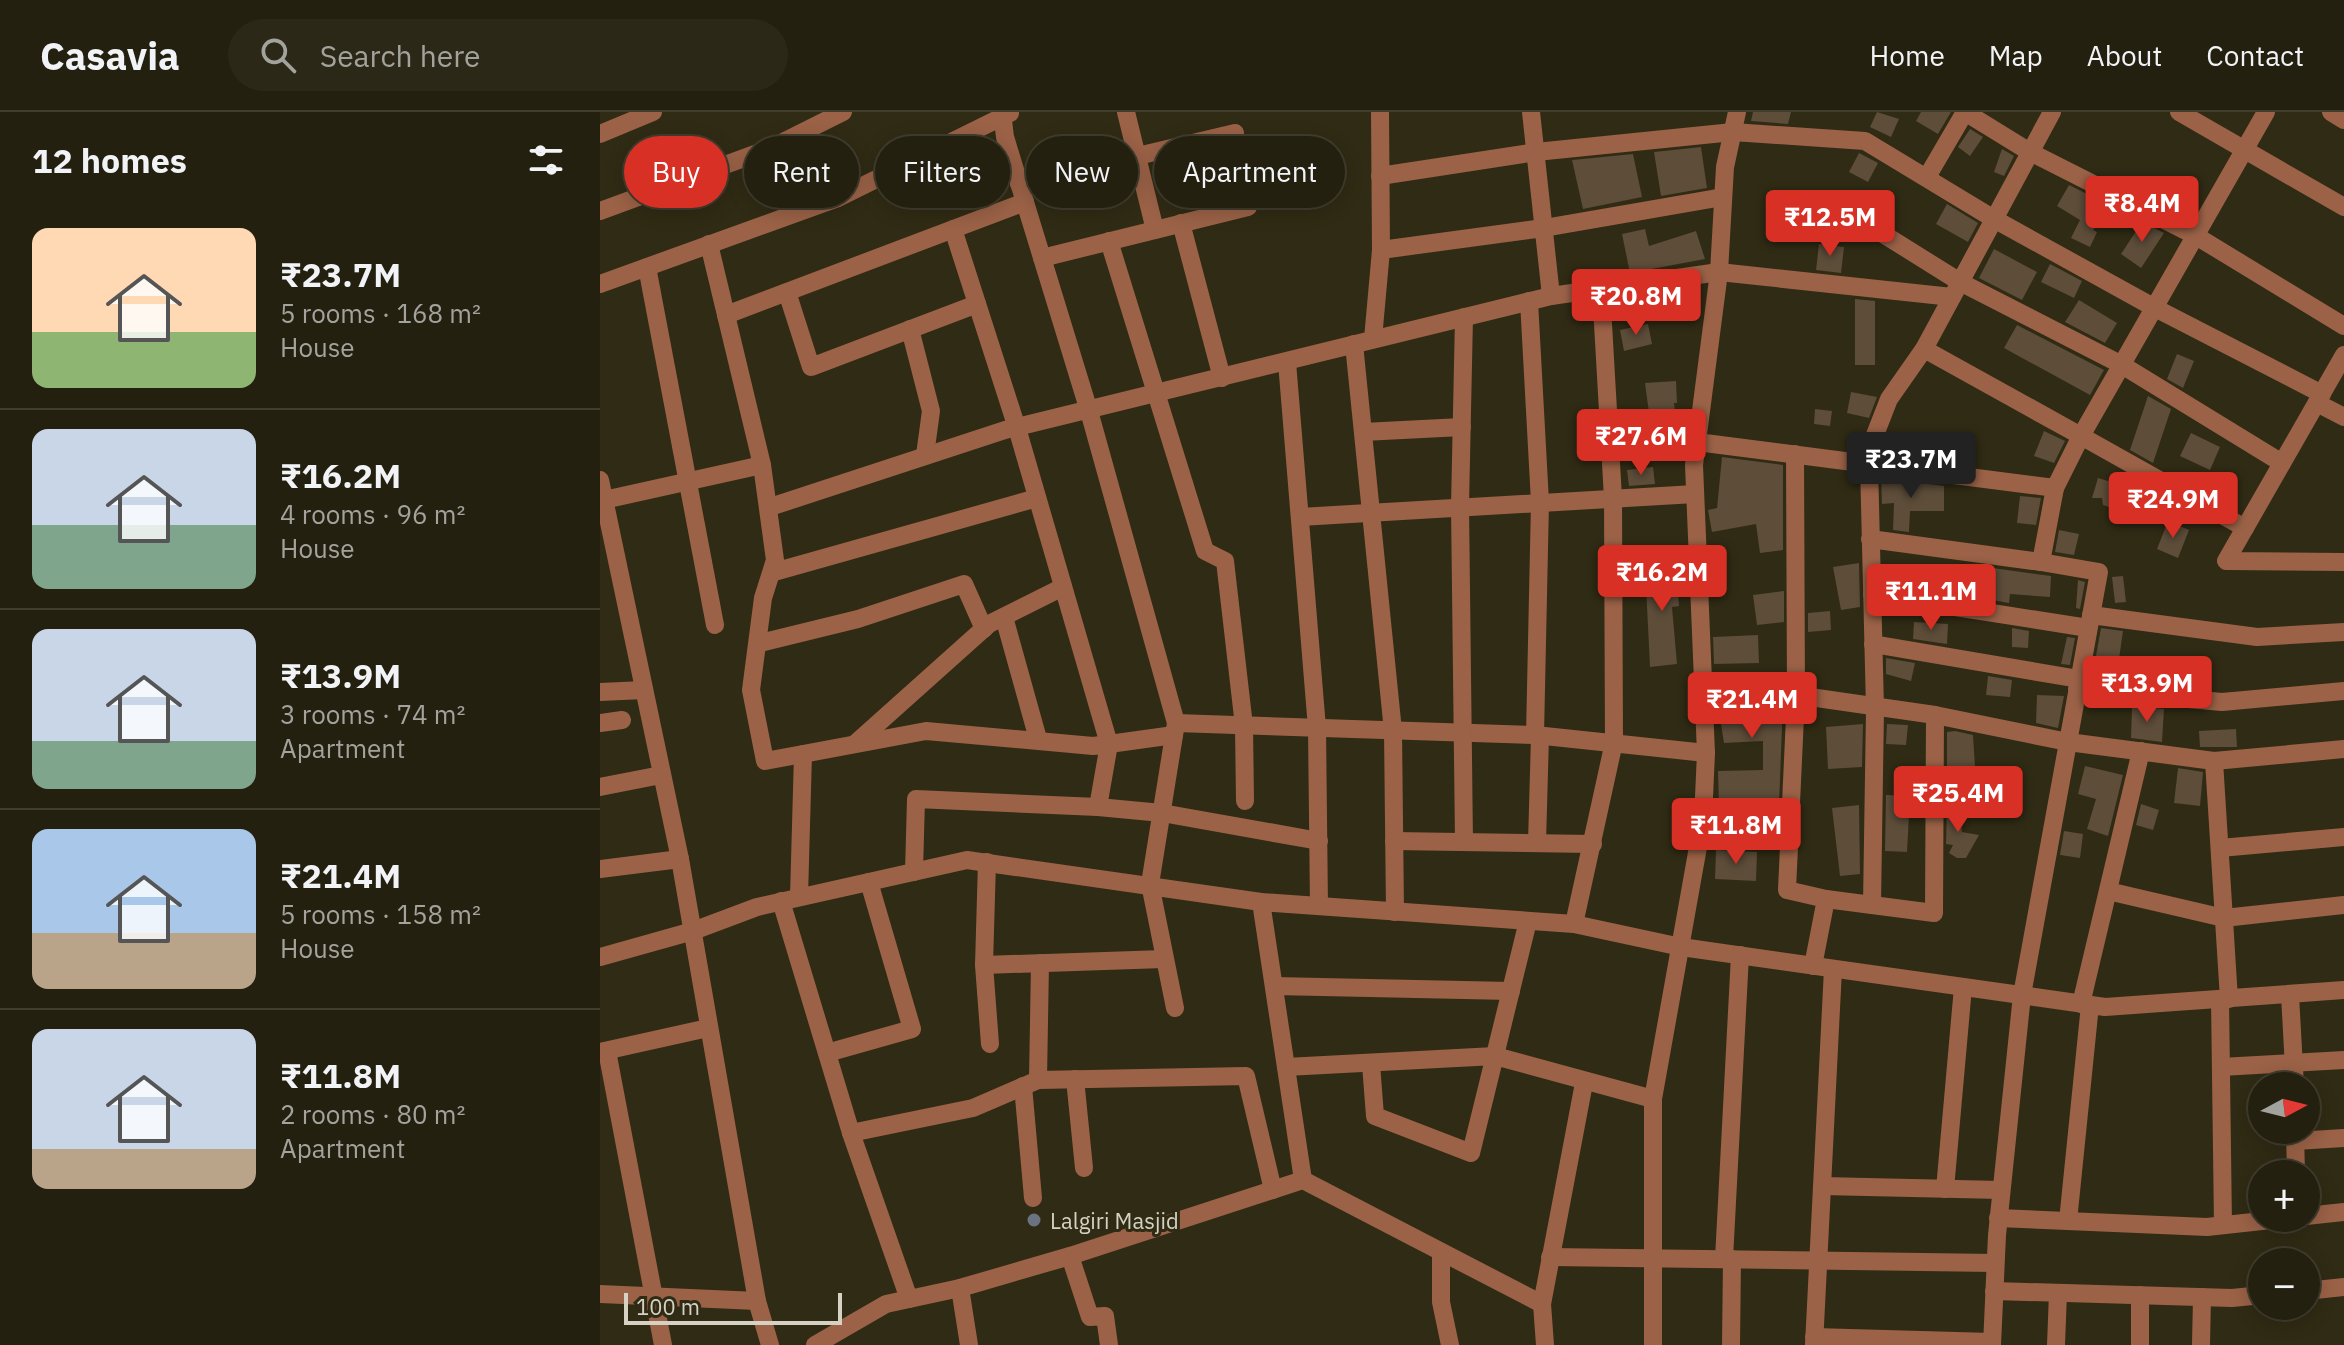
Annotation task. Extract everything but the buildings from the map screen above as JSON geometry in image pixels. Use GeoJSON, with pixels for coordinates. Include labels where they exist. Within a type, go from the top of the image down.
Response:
{"type":"FeatureCollection","features":[{"type":"Feature","properties":{"kind":"street"},"geometry":{"type":"LineString","coordinates":[[600,134],[619,119],[653,112]]}},
{"type":"Feature","properties":{"kind":"street"},"geometry":{"type":"LineString","coordinates":[[600,211],[771,148],[815,118],[843,112]]}},
{"type":"Feature","properties":{"kind":"street"},"geometry":{"type":"LineString","coordinates":[[1126,112],[1132,136]]}},
{"type":"Feature","properties":{"kind":"street"},"geometry":{"type":"LineString","coordinates":[[1373,339],[1381,250],[1380,112]]}},
{"type":"Feature","properties":{"kind":"street"},"geometry":{"type":"LineString","coordinates":[[1531,112],[1551,296]]}},
{"type":"Feature","properties":{"kind":"street"},"geometry":{"type":"LineString","coordinates":[[1653,1345],[1653,1099],[1703,819],[1706,753],[1695,494],[1697,442],[1719,272],[1723,197],[1737,112]]}},
{"type":"Feature","properties":{"kind":"street"},"geometry":{"type":"LineString","coordinates":[[1927,177],[1965,112],[2030,152],[2196,236],[2344,326]]}},
{"type":"Feature","properties":{"kind":"street"},"geometry":{"type":"LineString","coordinates":[[1872,905],[1875,709],[1866,463],[1889,399],[1924,349],[2052,112]]}},
{"type":"Feature","properties":{"kind":"street"},"geometry":{"type":"LineString","coordinates":[[2179,112],[2344,207]]}},
{"type":"Feature","properties":{"kind":"street"},"geometry":{"type":"LineString","coordinates":[[2041,562],[2055,488],[2081,436],[2266,112]]}},
{"type":"Feature","properties":{"kind":"street"},"geometry":{"type":"LineString","coordinates":[[2331,112],[2344,120]]}},
{"type":"Feature","properties":{"kind":"street"},"geometry":{"type":"LineString","coordinates":[[600,284],[838,198],[1006,113],[1005,137],[1089,411],[1175,729],[1150,884],[1175,1008]]}},
{"type":"Feature","properties":{"kind":"street"},"geometry":{"type":"LineString","coordinates":[[1380,176],[1536,152],[1733,132],[1865,141],[1994,219],[2319,398],[2344,417]]}},
{"type":"Feature","properties":{"kind":"street"},"geometry":{"type":"LineString","coordinates":[[1138,157],[1235,133]]}},
{"type":"Feature","properties":{"kind":"street"},"geometry":{"type":"LineString","coordinates":[[1138,161],[1155,230]]}},
{"type":"Feature","properties":{"kind":"street"},"geometry":{"type":"LineString","coordinates":[[726,315],[953,229],[1026,192]]}},
{"type":"Feature","properties":{"kind":"street"},"geometry":{"type":"LineString","coordinates":[[1381,250],[1544,228],[1723,197]]}},
{"type":"Feature","properties":{"kind":"street"},"geometry":{"type":"LineString","coordinates":[[1042,258],[1244,208]]}},
{"type":"Feature","properties":{"kind":"street"},"geometry":{"type":"LineString","coordinates":[[1843,209],[1956,289],[2122,365],[2282,463]]}},
{"type":"Feature","properties":{"kind":"street"},"geometry":{"type":"LineString","coordinates":[[1181,223],[1222,378]]}},
{"type":"Feature","properties":{"kind":"street"},"geometry":{"type":"LineString","coordinates":[[953,229],[1017,428],[1109,744],[1098,807]]}},
{"type":"Feature","properties":{"kind":"street"},"geometry":{"type":"LineString","coordinates":[[1109,241],[1205,551],[1225,561],[1244,726],[1245,801]]}},
{"type":"Feature","properties":{"kind":"street"},"geometry":{"type":"LineString","coordinates":[[709,244],[770,507],[774,572],[763,598],[760,643],[751,690],[765,761],[926,731],[1093,746],[1175,729],[1244,726],[1538,736],[1706,753]]}},
{"type":"Feature","properties":{"kind":"street"},"geometry":{"type":"LineString","coordinates":[[647,267],[715,625]]}},
{"type":"Feature","properties":{"kind":"street"},"geometry":{"type":"LineString","coordinates":[[770,507],[1017,428],[1551,296],[1719,272],[1956,289]]}},
{"type":"Feature","properties":{"kind":"street"},"geometry":{"type":"LineString","coordinates":[[1574,924],[1614,742],[1613,498],[1601,289]]}},
{"type":"Feature","properties":{"kind":"street"},"geometry":{"type":"LineString","coordinates":[[787,292],[811,367],[977,304]]}},
{"type":"Feature","properties":{"kind":"street"},"geometry":{"type":"LineString","coordinates":[[1529,301],[1540,502],[1537,843]]}},
{"type":"Feature","properties":{"kind":"street"},"geometry":{"type":"LineString","coordinates":[[1464,317],[1460,506],[1464,842]]}},
{"type":"Feature","properties":{"kind":"street"},"geometry":{"type":"LineString","coordinates":[[910,329],[931,411],[925,455]]}},
{"type":"Feature","properties":{"kind":"street"},"geometry":{"type":"LineString","coordinates":[[1354,344],[1393,731],[1395,912]]}},
{"type":"Feature","properties":{"kind":"street"},"geometry":{"type":"LineString","coordinates":[[1924,349],[2245,528]]}},
{"type":"Feature","properties":{"kind":"street"},"geometry":{"type":"LineString","coordinates":[[2344,355],[2226,561],[2344,562]]}},
{"type":"Feature","properties":{"kind":"street"},"geometry":{"type":"LineString","coordinates":[[1287,362],[1317,728],[1319,906]]}},
{"type":"Feature","properties":{"kind":"street"},"geometry":{"type":"LineString","coordinates":[[1363,432],[1462,427]]}},
{"type":"Feature","properties":{"kind":"street"},"geometry":{"type":"LineString","coordinates":[[1697,442],[2055,488]]}},
{"type":"Feature","properties":{"kind":"street"},"geometry":{"type":"LineString","coordinates":[[1795,454],[1796,695],[1787,890],[1826,899],[1934,913],[1935,715]]}},
{"type":"Feature","properties":{"kind":"street"},"geometry":{"type":"LineString","coordinates":[[604,500],[762,465]]}},
{"type":"Feature","properties":{"kind":"street"},"geometry":{"type":"LineString","coordinates":[[600,480],[680,859],[757,1301],[770,1345]]}},
{"type":"Feature","properties":{"kind":"street"},"geometry":{"type":"LineString","coordinates":[[1300,517],[1695,494]]}},
{"type":"Feature","properties":{"kind":"street"},"geometry":{"type":"LineString","coordinates":[[774,572],[1037,498]]}},
{"type":"Feature","properties":{"kind":"street"},"geometry":{"type":"LineString","coordinates":[[1833,969],[1814,1341],[1992,1344],[1998,1218],[2022,995],[2099,572],[1870,539]]}},
{"type":"Feature","properties":{"kind":"street"},"geometry":{"type":"LineString","coordinates":[[760,643],[858,619],[964,584],[984,629]]}},
{"type":"Feature","properties":{"kind":"street"},"geometry":{"type":"LineString","coordinates":[[854,744],[984,629],[1063,587]]}},
{"type":"Feature","properties":{"kind":"street"},"geometry":{"type":"LineString","coordinates":[[1872,594],[2090,622],[2257,637],[2344,632]]}},
{"type":"Feature","properties":{"kind":"street"},"geometry":{"type":"LineString","coordinates":[[1004,617],[1038,739]]}},
{"type":"Feature","properties":{"kind":"street"},"geometry":{"type":"LineString","coordinates":[[1873,644],[2078,684],[2222,702],[2344,691]]}},
{"type":"Feature","properties":{"kind":"street"},"geometry":{"type":"LineString","coordinates":[[600,692],[644,690]]}},
{"type":"Feature","properties":{"kind":"street"},"geometry":{"type":"LineString","coordinates":[[1796,695],[1875,709],[1935,715],[2068,742],[2214,761],[2344,749]]}},
{"type":"Feature","properties":{"kind":"street"},"geometry":{"type":"LineString","coordinates":[[600,723],[622,720]]}},
{"type":"Feature","properties":{"kind":"street"},"geometry":{"type":"LineString","coordinates":[[2068,1221],[2086,1004],[2108,891],[2141,751]]}},
{"type":"Feature","properties":{"kind":"street"},"geometry":{"type":"LineString","coordinates":[[803,754],[790,899],[827,1053],[851,1133],[909,1299]]}},
{"type":"Feature","properties":{"kind":"street"},"geometry":{"type":"LineString","coordinates":[[2214,761],[2224,918],[2221,1067],[2223,1225]]}},
{"type":"Feature","properties":{"kind":"street"},"geometry":{"type":"LineString","coordinates":[[600,787],[661,775]]}},
{"type":"Feature","properties":{"kind":"street"},"geometry":{"type":"LineString","coordinates":[[914,872],[916,799],[1162,813],[1319,841]]}},
{"type":"Feature","properties":{"kind":"street"},"geometry":{"type":"LineString","coordinates":[[2220,848],[2344,837]]}},
{"type":"Feature","properties":{"kind":"street"},"geometry":{"type":"LineString","coordinates":[[1394,841],[1593,844]]}},
{"type":"Feature","properties":{"kind":"street"},"geometry":{"type":"LineString","coordinates":[[600,869],[680,859]]}},
{"type":"Feature","properties":{"kind":"street"},"geometry":{"type":"LineString","coordinates":[[600,957],[790,899],[967,860],[1261,902],[1574,924],[1681,947],[2105,1007],[2344,990]]}},
{"type":"Feature","properties":{"kind":"street"},"geometry":{"type":"LineString","coordinates":[[987,862],[984,965],[990,1044]]}},
{"type":"Feature","properties":{"kind":"street"},"geometry":{"type":"LineString","coordinates":[[827,1053],[912,1029],[869,882]]}},
{"type":"Feature","properties":{"kind":"street"},"geometry":{"type":"LineString","coordinates":[[2108,891],[2224,918],[2344,905]]}},
{"type":"Feature","properties":{"kind":"street"},"geometry":{"type":"LineString","coordinates":[[1813,966],[1826,899]]}},
{"type":"Feature","properties":{"kind":"street"},"geometry":{"type":"LineString","coordinates":[[1261,902],[1303,1180]]}},
{"type":"Feature","properties":{"kind":"street"},"geometry":{"type":"LineString","coordinates":[[1371,1064],[1375,1116],[1471,1153],[1528,921]]}},
{"type":"Feature","properties":{"kind":"street"},"geometry":{"type":"LineString","coordinates":[[1731,1345],[1728,1259],[1740,955]]}},
{"type":"Feature","properties":{"kind":"street"},"geometry":{"type":"LineString","coordinates":[[984,965],[1164,959]]}},
{"type":"Feature","properties":{"kind":"street"},"geometry":{"type":"LineString","coordinates":[[1033,1198],[1030,1083],[1040,963]]}},
{"type":"Feature","properties":{"kind":"street"},"geometry":{"type":"LineString","coordinates":[[1274,986],[1511,991]]}},
{"type":"Feature","properties":{"kind":"street"},"geometry":{"type":"LineString","coordinates":[[1945,1189],[1963,987]]}},
{"type":"Feature","properties":{"kind":"street"},"geometry":{"type":"LineString","coordinates":[[2290,995],[2295,1072]]}},
{"type":"Feature","properties":{"kind":"street"},"geometry":{"type":"LineString","coordinates":[[663,1345],[603,1052],[708,1028]]}},
{"type":"Feature","properties":{"kind":"street"},"geometry":{"type":"LineString","coordinates":[[1286,1067],[1495,1056],[1584,1083],[1653,1099]]}},
{"type":"Feature","properties":{"kind":"street"},"geometry":{"type":"LineString","coordinates":[[2221,1067],[2344,1060]]}},
{"type":"Feature","properties":{"kind":"street"},"geometry":{"type":"LineString","coordinates":[[851,1133],[973,1108],[1030,1083],[1075,1079],[1246,1076],[1273,1190]]}},
{"type":"Feature","properties":{"kind":"street"},"geometry":{"type":"LineString","coordinates":[[1075,1079],[1084,1168]]}},
{"type":"Feature","properties":{"kind":"street"},"geometry":{"type":"LineString","coordinates":[[1545,1345],[1542,1304],[1584,1083]]}},
{"type":"Feature","properties":{"kind":"street"},"geometry":{"type":"LineString","coordinates":[[2320,1137],[2344,1138]]}},
{"type":"Feature","properties":{"kind":"street"},"geometry":{"type":"LineString","coordinates":[[815,1345],[886,1304],[960,1288],[1070,1256],[1303,1180],[1542,1304]]}},
{"type":"Feature","properties":{"kind":"street"},"geometry":{"type":"LineString","coordinates":[[1822,1186],[2001,1190]]}},
{"type":"Feature","properties":{"kind":"street"},"geometry":{"type":"LineString","coordinates":[[2320,1215],[2344,1212]]}},
{"type":"Feature","properties":{"kind":"street"},"geometry":{"type":"LineString","coordinates":[[1998,1218],[2223,1225],[2248,1222]]}},
{"type":"Feature","properties":{"kind":"street"},"geometry":{"type":"LineString","coordinates":[[1441,1252],[1441,1302],[1450,1345]]}},
{"type":"Feature","properties":{"kind":"street"},"geometry":{"type":"LineString","coordinates":[[1070,1256],[1090,1317],[1105,1316],[1109,1345]]}},
{"type":"Feature","properties":{"kind":"street"},"geometry":{"type":"LineString","coordinates":[[1550,1257],[1995,1263]]}},
{"type":"Feature","properties":{"kind":"street"},"geometry":{"type":"LineString","coordinates":[[2320,1290],[2344,1287]]}},
{"type":"Feature","properties":{"kind":"street"},"geometry":{"type":"LineString","coordinates":[[960,1288],[969,1345]]}},
{"type":"Feature","properties":{"kind":"street"},"geometry":{"type":"LineString","coordinates":[[1994,1291],[2248,1295]]}},
{"type":"Feature","properties":{"kind":"street"},"geometry":{"type":"LineString","coordinates":[[2056,1345],[2058,1293]]}},
{"type":"Feature","properties":{"kind":"street"},"geometry":{"type":"LineString","coordinates":[[600,1294],[757,1301]]}},
{"type":"Feature","properties":{"kind":"street"},"geometry":{"type":"LineString","coordinates":[[2140,1295],[2140,1345]]}},
{"type":"Feature","properties":{"kind":"street"},"geometry":{"type":"LineString","coordinates":[[2201,1345],[2202,1297]]}},
{"type":"Feature","properties":{"kind":"place","name":"Lalgiri Masjid"},"geometry":{"type":"Point","coordinates":[1034,1220]}}]}
